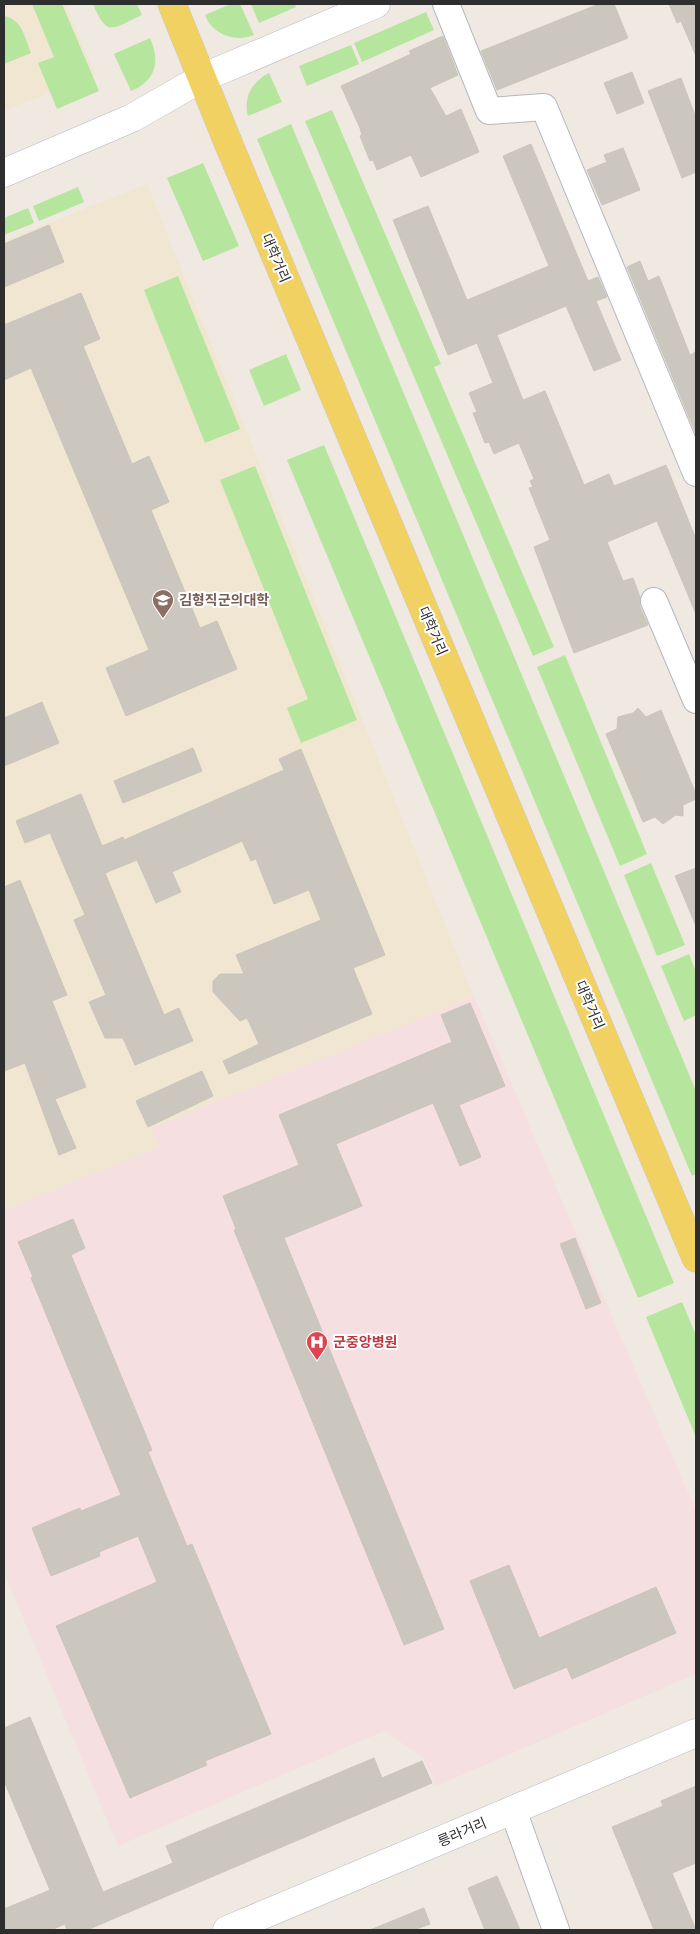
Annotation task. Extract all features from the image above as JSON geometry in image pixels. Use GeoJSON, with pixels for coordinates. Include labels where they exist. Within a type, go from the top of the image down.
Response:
{"type":"FeatureCollection","features":[{"type":"Feature","properties":{"kind":"main road","name":"대학거리"},"geometry":{"type":"LineString","coordinates":[[172,4],[696,1258]]}},
{"type":"Feature","properties":{"kind":"main road"},"geometry":{"type":"LineString","coordinates":[[4,173],[132,118],[202,78],[376,4]]}},
{"type":"Feature","properties":{"kind":"main road","name":"릉라거리"},"geometry":{"type":"LineString","coordinates":[[234,1929],[696,1733]]}},
{"type":"Feature","properties":{"kind":"street"},"geometry":{"type":"LineString","coordinates":[[446,4],[489,111],[544,107],[696,473]]}},
{"type":"Feature","properties":{"kind":"street"},"geometry":{"type":"LineString","coordinates":[[654,600],[696,700]]}},
{"type":"Feature","properties":{"kind":"street"},"geometry":{"type":"LineString","coordinates":[[513,1810],[556,1930]]}},
{"type":"Feature","properties":{"kind":"shaded area"},"geometry":{"type":"Polygon","coordinates":[[[4,4],[65,4],[95,75],[4,111],[4,4]]]}},
{"type":"Feature","properties":{"kind":"shaded area","name":"김형직군의대학"},"geometry":{"type":"Polygon","coordinates":[[[147,184],[474,997],[153,1128],[160,1147],[4,1210],[4,241],[147,184]]]}},
{"type":"Feature","properties":{"kind":"shaded area","name":"군중앙병원"},"geometry":{"type":"Polygon","coordinates":[[[474,997],[696,1511],[696,1674],[436,1786],[424,1758],[384,1731],[118,1846],[4,1572],[4,1210],[160,1147],[152,1128],[474,997]]]}},
{"type":"Feature","properties":{"kind":"green space"},"geometry":{"type":"Polygon","coordinates":[[[32,4],[62,4],[99,91],[57,109],[38,63],[54,57],[32,4]]]}},
{"type":"Feature","properties":{"kind":"green space"},"geometry":{"type":"Polygon","coordinates":[[[93,4],[137,4],[142,15],[117,26],[107,26],[98,15],[93,4]]]}},
{"type":"Feature","properties":{"kind":"green space"},"geometry":{"type":"Polygon","coordinates":[[[231,4],[240,4],[254,35],[239,38],[232,37],[219,32],[208,22],[205,15],[231,4]]]}},
{"type":"Feature","properties":{"kind":"green space"},"geometry":{"type":"Polygon","coordinates":[[[251,4],[295,4],[296,7],[259,23],[251,4]]]}},
{"type":"Feature","properties":{"kind":"green space"},"geometry":{"type":"Polygon","coordinates":[[[426,12],[434,30],[362,62],[354,43],[426,12]]]}},
{"type":"Feature","properties":{"kind":"green space"},"geometry":{"type":"Polygon","coordinates":[[[4,16],[19,25],[25,35],[31,53],[4,64],[4,16]]]}},
{"type":"Feature","properties":{"kind":"green space"},"geometry":{"type":"Polygon","coordinates":[[[150,38],[155,55],[154,70],[146,82],[131,91],[114,54],[150,38]]]}},
{"type":"Feature","properties":{"kind":"green space"},"geometry":{"type":"Polygon","coordinates":[[[351,45],[359,64],[307,86],[299,66],[351,45]]]}},
{"type":"Feature","properties":{"kind":"green space"},"geometry":{"type":"Polygon","coordinates":[[[269,73],[282,102],[248,116],[247,103],[250,91],[258,81],[269,73]]]}},
{"type":"Feature","properties":{"kind":"green space"},"geometry":{"type":"Polygon","coordinates":[[[332,110],[441,364],[434,367],[554,647],[533,656],[305,121],[332,110]]]}},
{"type":"Feature","properties":{"kind":"green space"},"geometry":{"type":"Polygon","coordinates":[[[291,124],[696,1091],[696,1174],[692,1176],[257,139],[291,124]]]}},
{"type":"Feature","properties":{"kind":"green space"},"geometry":{"type":"Polygon","coordinates":[[[203,163],[239,246],[203,261],[167,178],[203,163]]]}},
{"type":"Feature","properties":{"kind":"green space"},"geometry":{"type":"Polygon","coordinates":[[[78,187],[84,202],[39,221],[33,206],[78,187]]]}},
{"type":"Feature","properties":{"kind":"green space"},"geometry":{"type":"Polygon","coordinates":[[[28,208],[34,223],[4,235],[4,218],[28,208]]]}},
{"type":"Feature","properties":{"kind":"green space"},"geometry":{"type":"Polygon","coordinates":[[[178,276],[240,429],[205,443],[144,290],[178,276]]]}},
{"type":"Feature","properties":{"kind":"green space"},"geometry":{"type":"Polygon","coordinates":[[[286,354],[301,390],[264,406],[249,370],[286,354]]]}},
{"type":"Feature","properties":{"kind":"green space"},"geometry":{"type":"Polygon","coordinates":[[[324,445],[674,1283],[638,1298],[287,460],[324,445]]]}},
{"type":"Feature","properties":{"kind":"green space"},"geometry":{"type":"Polygon","coordinates":[[[255,466],[357,720],[301,743],[287,708],[308,699],[220,480],[255,466]]]}},
{"type":"Feature","properties":{"kind":"green space"},"geometry":{"type":"Polygon","coordinates":[[[565,655],[647,854],[620,866],[537,667],[565,655]]]}},
{"type":"Feature","properties":{"kind":"green space"},"geometry":{"type":"Polygon","coordinates":[[[651,863],[685,945],[657,956],[624,875],[651,863]]]}},
{"type":"Feature","properties":{"kind":"green space"},"geometry":{"type":"Polygon","coordinates":[[[689,954],[696,972],[696,1015],[684,1021],[661,966],[689,954]]]}},
{"type":"Feature","properties":{"kind":"green space"},"geometry":{"type":"Polygon","coordinates":[[[682,1302],[696,1335],[696,1437],[646,1317],[682,1302]]]}},
{"type":"Feature","properties":{"kind":"building"},"geometry":{"type":"Polygon","coordinates":[[[599,4],[614,4],[628,38],[497,90],[481,51],[599,4]]]}},
{"type":"Feature","properties":{"kind":"building"},"geometry":{"type":"Polygon","coordinates":[[[669,4],[696,4],[696,56],[681,21],[677,23],[669,4]]]}},
{"type":"Feature","properties":{"kind":"building"},"geometry":{"type":"Polygon","coordinates":[[[443,36],[458,75],[430,88],[446,116],[461,109],[479,152],[421,177],[411,155],[377,170],[373,160],[370,161],[360,136],[362,135],[360,128],[341,86],[411,54],[409,51],[443,36]]]}},
{"type":"Feature","properties":{"kind":"building"},"geometry":{"type":"Polygon","coordinates":[[[632,72],[644,103],[617,114],[604,83],[632,72]]]}},
{"type":"Feature","properties":{"kind":"building"},"geometry":{"type":"Polygon","coordinates":[[[681,78],[696,118],[696,172],[682,178],[648,91],[681,78]]]}},
{"type":"Feature","properties":{"kind":"building"},"geometry":{"type":"Polygon","coordinates":[[[531,144],[588,281],[598,277],[607,297],[596,301],[621,360],[594,371],[566,306],[497,335],[523,400],[545,391],[584,485],[609,474],[614,486],[666,465],[696,539],[696,614],[657,521],[607,542],[623,581],[633,578],[640,597],[640,607],[648,625],[574,653],[534,547],[550,540],[529,488],[533,487],[530,481],[534,479],[519,443],[494,454],[489,442],[485,443],[473,413],[477,412],[469,393],[493,383],[477,343],[448,355],[393,220],[428,206],[467,300],[549,266],[503,156],[531,144]]]}},
{"type":"Feature","properties":{"kind":"building"},"geometry":{"type":"Polygon","coordinates":[[[623,148],[640,190],[602,205],[587,170],[607,162],[604,155],[623,148]]]}},
{"type":"Feature","properties":{"kind":"building"},"geometry":{"type":"Polygon","coordinates":[[[49,225],[64,262],[4,287],[4,244],[49,225]]]}},
{"type":"Feature","properties":{"kind":"building"},"geometry":{"type":"Polygon","coordinates":[[[640,261],[648,281],[659,276],[690,355],[696,352],[696,434],[627,267],[640,261]]]}},
{"type":"Feature","properties":{"kind":"building"},"geometry":{"type":"Polygon","coordinates":[[[81,293],[100,339],[83,346],[132,464],[149,456],[169,502],[151,510],[200,628],[217,621],[237,669],[126,716],[106,668],[149,650],[31,368],[4,380],[4,325],[81,293]]]}},
{"type":"Feature","properties":{"kind":"building"},"geometry":{"type":"Polygon","coordinates":[[[42,702],[59,743],[4,766],[4,718],[42,702]]]}},
{"type":"Feature","properties":{"kind":"building"},"geometry":{"type":"Polygon","coordinates":[[[638,708],[646,717],[661,710],[696,794],[696,799],[683,805],[683,816],[676,815],[663,824],[655,817],[643,822],[606,734],[617,729],[618,717],[633,713],[638,708]]]}},
{"type":"Feature","properties":{"kind":"building"},"geometry":{"type":"Polygon","coordinates":[[[193,748],[202,771],[123,803],[114,781],[193,748]]]}},
{"type":"Feature","properties":{"kind":"building"},"geometry":{"type":"Polygon","coordinates":[[[301,749],[385,955],[353,968],[372,1014],[229,1074],[223,1061],[259,1044],[247,1018],[240,1021],[213,992],[213,981],[220,974],[244,974],[236,955],[321,920],[309,890],[274,904],[256,859],[251,861],[242,841],[172,872],[181,892],[156,903],[137,860],[105,873],[164,1015],[179,1008],[193,1041],[135,1065],[123,1038],[105,1038],[89,1002],[106,995],[74,920],[85,915],[50,833],[25,843],[16,821],[81,794],[102,846],[123,837],[124,840],[284,770],[279,759],[301,749]]]}},
{"type":"Feature","properties":{"kind":"building"},"geometry":{"type":"Polygon","coordinates":[[[696,868],[696,926],[675,876],[696,868]]]}},
{"type":"Feature","properties":{"kind":"building"},"geometry":{"type":"Polygon","coordinates":[[[20,880],[67,995],[52,1001],[86,1087],[55,1099],[76,1148],[59,1155],[25,1063],[4,1071],[4,887],[20,880]]]}},
{"type":"Feature","properties":{"kind":"building"},"geometry":{"type":"Polygon","coordinates":[[[470,1003],[505,1086],[459,1105],[481,1157],[460,1166],[433,1103],[336,1144],[362,1206],[284,1238],[444,1629],[404,1645],[234,1230],[236,1229],[223,1196],[299,1165],[279,1115],[452,1042],[441,1015],[470,1003]]]}},
{"type":"Feature","properties":{"kind":"building"},"geometry":{"type":"Polygon","coordinates":[[[202,1071],[213,1096],[148,1127],[136,1101],[202,1071]]]}},
{"type":"Feature","properties":{"kind":"building"},"geometry":{"type":"Polygon","coordinates":[[[73,1219],[85,1248],[71,1255],[152,1450],[148,1452],[187,1546],[192,1544],[271,1734],[205,1761],[207,1765],[130,1798],[56,1626],[157,1582],[138,1536],[99,1552],[100,1556],[51,1576],[32,1528],[80,1508],[81,1511],[121,1495],[31,1278],[33,1277],[18,1242],[73,1219]]]}},
{"type":"Feature","properties":{"kind":"building"},"geometry":{"type":"Polygon","coordinates":[[[575,1238],[601,1303],[586,1309],[560,1244],[575,1238]]]}},
{"type":"Feature","properties":{"kind":"building"},"geometry":{"type":"Polygon","coordinates":[[[509,1565],[539,1638],[656,1587],[676,1633],[572,1679],[567,1667],[514,1689],[470,1581],[509,1565]]]}},
{"type":"Feature","properties":{"kind":"building"},"geometry":{"type":"Polygon","coordinates":[[[30,1717],[103,1892],[173,1863],[166,1846],[374,1758],[382,1778],[422,1761],[432,1783],[87,1930],[67,1930],[65,1924],[51,1930],[4,1930],[4,1909],[50,1890],[4,1781],[4,1728],[30,1717]]]}},
{"type":"Feature","properties":{"kind":"building"},"geometry":{"type":"Polygon","coordinates":[[[696,1786],[696,1863],[672,1873],[696,1930],[654,1930],[612,1827],[663,1806],[661,1801],[696,1786]]]}},
{"type":"Feature","properties":{"kind":"building"},"geometry":{"type":"Polygon","coordinates":[[[497,1876],[520,1930],[485,1930],[468,1888],[497,1876]]]}},
{"type":"Feature","properties":{"kind":"building"},"geometry":{"type":"Polygon","coordinates":[[[424,1908],[430,1924],[414,1930],[370,1930],[424,1908]]]}},
{"type":"Feature","properties":{"kind":"place","name":"김형직군의대학"},"geometry":{"type":"Point","coordinates":[163,619]}},
{"type":"Feature","properties":{"kind":"place","name":"군중앙병원"},"geometry":{"type":"Point","coordinates":[317,1361]}}]}
